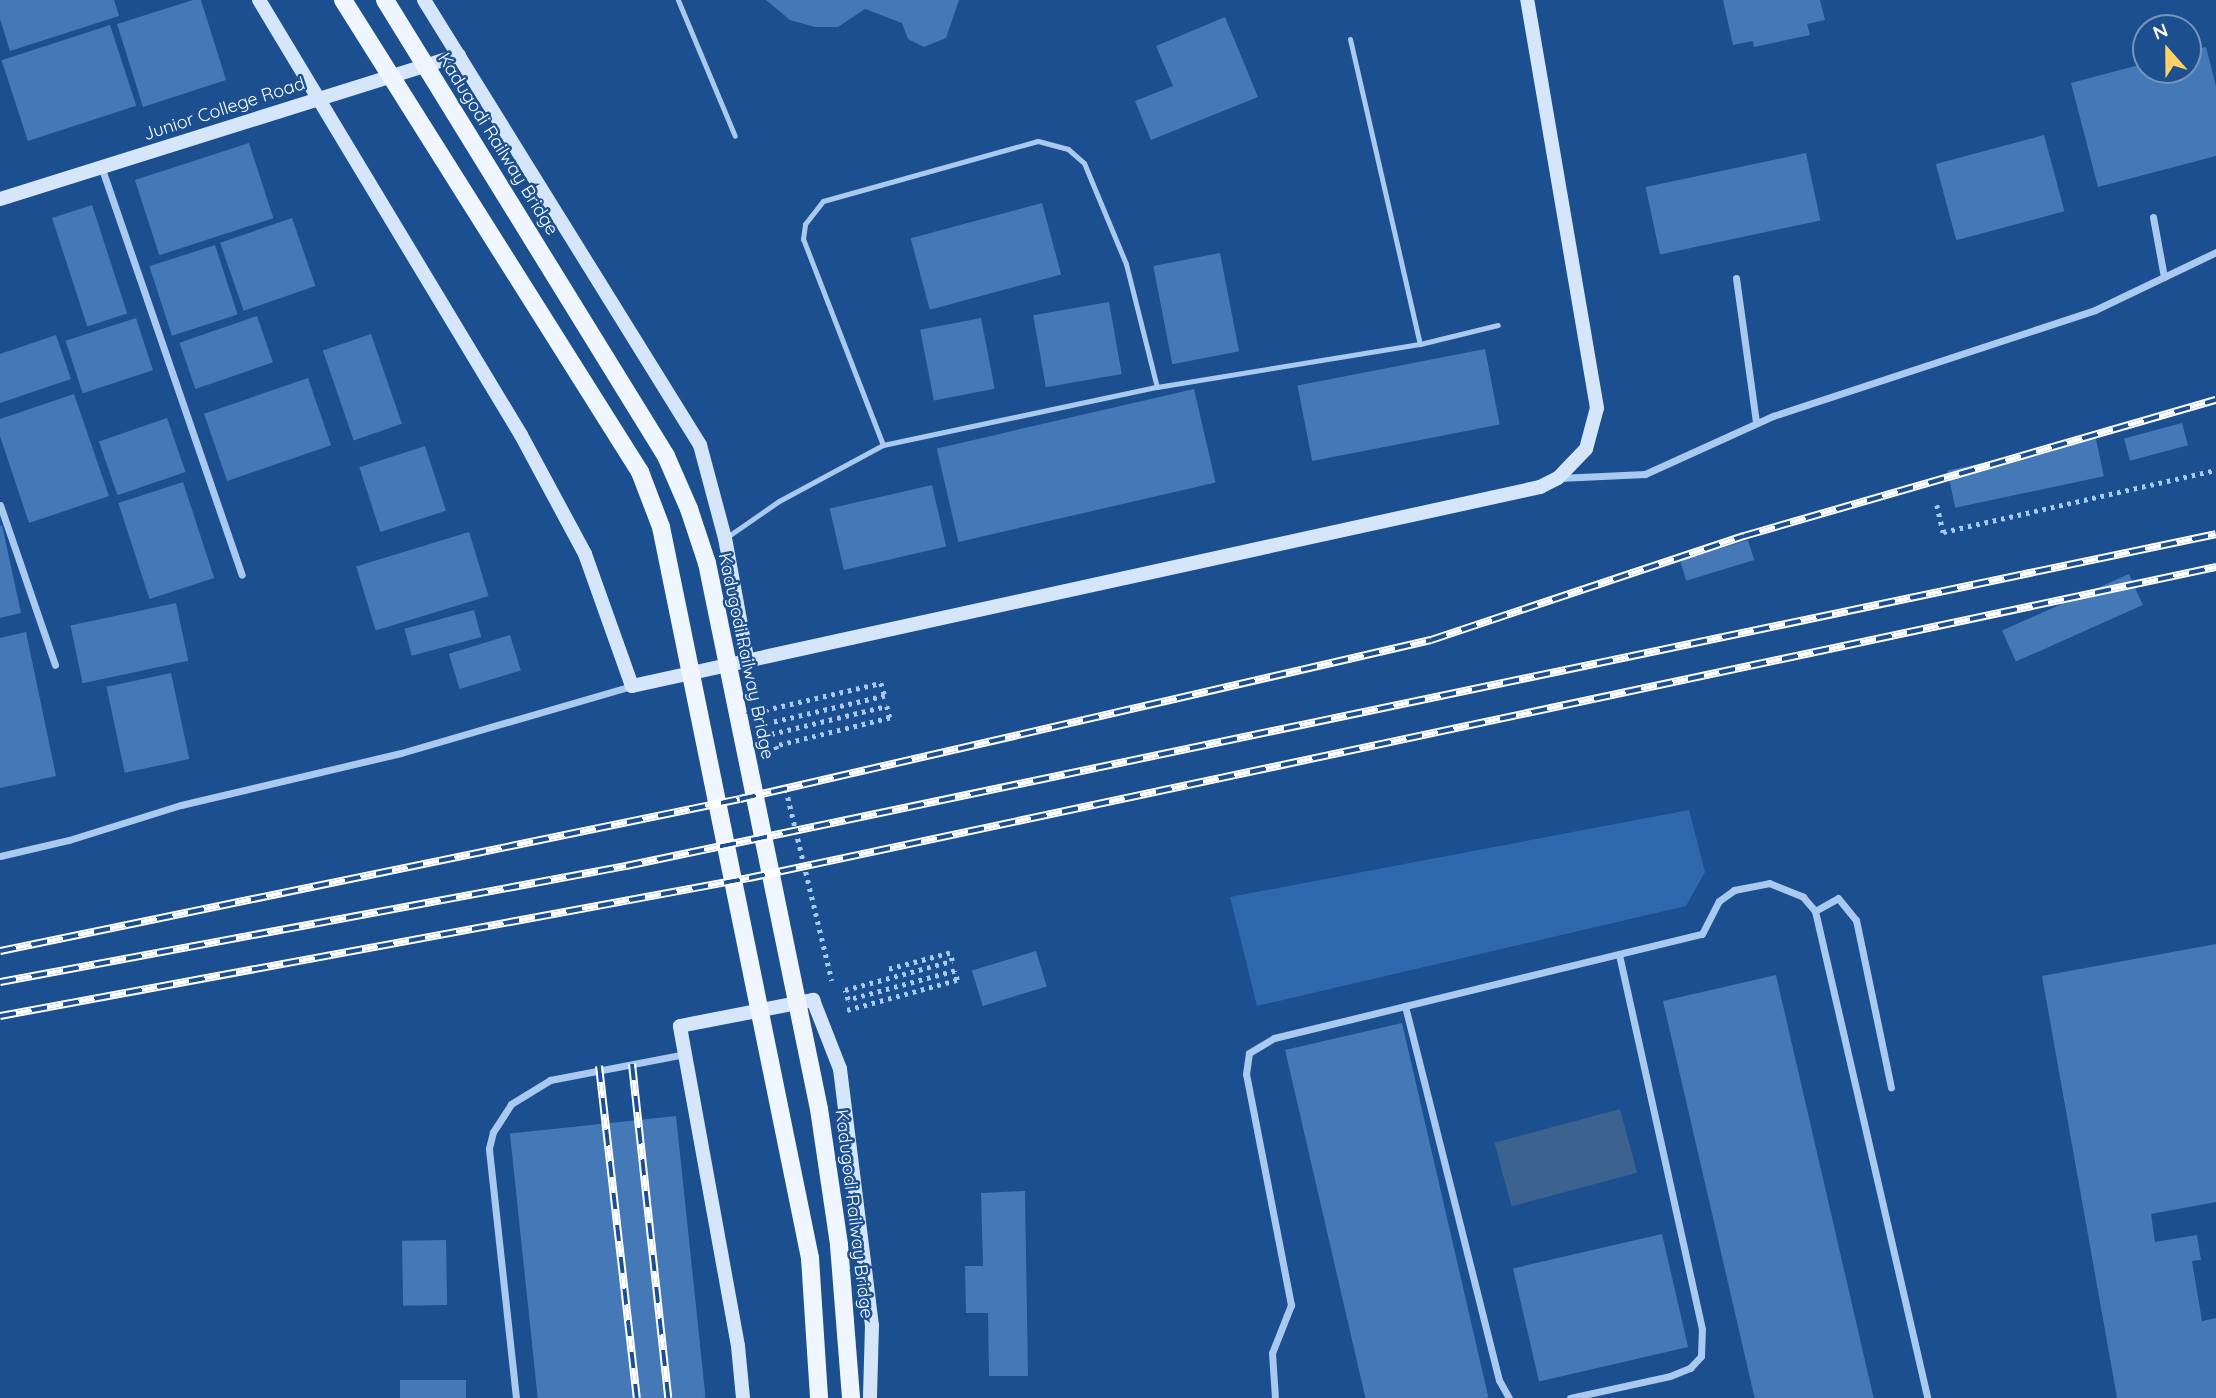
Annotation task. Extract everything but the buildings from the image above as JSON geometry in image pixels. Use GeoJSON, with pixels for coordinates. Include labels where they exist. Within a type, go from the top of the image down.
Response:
{"type":"FeatureCollection","features":[{"type":"Feature","properties":{"kind":"main road"},"geometry":{"type":"LineString","coordinates":[[343,0],[640,472],[661,527],[810,1258],[819,1398]]}},
{"type":"Feature","properties":{"kind":"main road","name":"Kadugodi Railway Bridge"},"geometry":{"type":"LineString","coordinates":[[385,0],[666,456],[696,530],[706,563],[819,1109],[839,1245],[851,1398]]}},
{"type":"Feature","properties":{"kind":"street"},"geometry":{"type":"LineString","coordinates":[[259,0],[521,436],[566,518],[585,554],[632,686]]}},
{"type":"Feature","properties":{"kind":"street"},"geometry":{"type":"LineString","coordinates":[[424,0],[700,445],[725,538],[748,663]]}},
{"type":"Feature","properties":{"kind":"street"},"geometry":{"type":"LineString","coordinates":[[0,856],[69,840],[181,805],[401,753],[632,686],[748,663],[1540,488],[1558,478],[1586,449],[1597,408],[1527,0]]}},
{"type":"Feature","properties":{"kind":"street","name":"Junior College Road"},"geometry":{"type":"LineString","coordinates":[[0,199],[459,55]]}},
{"type":"Feature","properties":{"kind":"street"},"geometry":{"type":"LineString","coordinates":[[102,169],[242,575]]}},
{"type":"Feature","properties":{"kind":"street"},"geometry":{"type":"LineString","coordinates":[[2153,217],[2164,276]]}},
{"type":"Feature","properties":{"kind":"street"},"geometry":{"type":"LineString","coordinates":[[1558,478],[1645,474],[1756,423],[2095,310],[2216,252]]}},
{"type":"Feature","properties":{"kind":"street"},"geometry":{"type":"LineString","coordinates":[[1736,278],[1756,423]]}},
{"type":"Feature","properties":{"kind":"street"},"geometry":{"type":"LineString","coordinates":[[0,505],[55,665]]}},
{"type":"Feature","properties":{"kind":"street"},"geometry":{"type":"LineString","coordinates":[[1273,1397],[1272,1353],[1291,1305],[1246,1074],[1249,1054],[1274,1038],[1702,933],[1719,901],[1751,884],[1787,888],[1815,911],[1927,1398]]}},
{"type":"Feature","properties":{"kind":"street"},"geometry":{"type":"LineString","coordinates":[[1815,911],[1838,898],[1856,919],[1891,1087]]}},
{"type":"Feature","properties":{"kind":"street"},"geometry":{"type":"LineString","coordinates":[[1570,1398],[1670,1376],[1690,1368],[1700,1356],[1702,1329],[1619,954]]}},
{"type":"Feature","properties":{"kind":"street"},"geometry":{"type":"LineString","coordinates":[[743,1398],[738,1346],[680,1026],[813,1000],[840,1069],[872,1325],[870,1398]]}},
{"type":"Feature","properties":{"kind":"street"},"geometry":{"type":"LineString","coordinates":[[1405,1006],[1499,1380],[1509,1398]]}},
{"type":"Feature","properties":{"kind":"street"},"geometry":{"type":"LineString","coordinates":[[516,1398],[489,1148],[493,1132],[511,1104],[551,1080],[685,1054]]}},
{"type":"Feature","properties":{"kind":"lane"},"geometry":{"type":"LineString","coordinates":[[678,0],[736,136]]}},
{"type":"Feature","properties":{"kind":"lane"},"geometry":{"type":"LineString","coordinates":[[1350,39],[1420,344]]}},
{"type":"Feature","properties":{"kind":"lane"},"geometry":{"type":"LineString","coordinates":[[883,445],[803,239],[805,223],[823,201],[1038,141],[1068,149],[1084,163],[1126,264],[1157,387]]}},
{"type":"Feature","properties":{"kind":"lane"},"geometry":{"type":"LineString","coordinates":[[725,538],[779,501],[883,445],[1157,387],[1420,344],[1498,325]]}},
{"type":"Feature","properties":{"kind":"path"},"geometry":{"type":"LineString","coordinates":[[1937,505],[1943,532],[2216,470]]}},
{"type":"Feature","properties":{"kind":"path"},"geometry":{"type":"LineString","coordinates":[[779,759],[776,746],[890,718],[887,706],[768,735],[765,724],[885,695],[881,683],[789,705]]}},
{"type":"Feature","properties":{"kind":"path"},"geometry":{"type":"LineString","coordinates":[[785,785],[834,991]]}},
{"type":"Feature","properties":{"kind":"path"},"geometry":{"type":"LineString","coordinates":[[839,1012],[957,980],[955,971],[848,1000],[845,990],[952,961],[950,953],[886,970]]}},
{"type":"Feature","properties":{"kind":"shaded area"},"geometry":{"type":"Polygon","coordinates":[[[1689,810],[1705,872],[1686,906],[1257,1006],[1230,897],[1689,810]]]}},
{"type":"Feature","properties":{"kind":"shaded area"},"geometry":{"type":"Polygon","coordinates":[[[1620,1109],[1637,1173],[1512,1206],[1494,1143],[1620,1109]]]}},
{"type":"Feature","properties":{"kind":"railway"},"geometry":{"type":"LineString","coordinates":[[0,951],[740,799],[1431,640],[1744,536],[2216,400]]}},
{"type":"Feature","properties":{"kind":"railway"},"geometry":{"type":"LineString","coordinates":[[0,982],[626,866],[2216,534]]}},
{"type":"Feature","properties":{"kind":"railway"},"geometry":{"type":"LineString","coordinates":[[0,1016],[749,878],[2216,567]]}},
{"type":"Feature","properties":{"kind":"railway"},"geometry":{"type":"LineString","coordinates":[[632,1064],[668,1398]]}},
{"type":"Feature","properties":{"kind":"railway"},"geometry":{"type":"LineString","coordinates":[[599,1066],[637,1398]]}}]}
